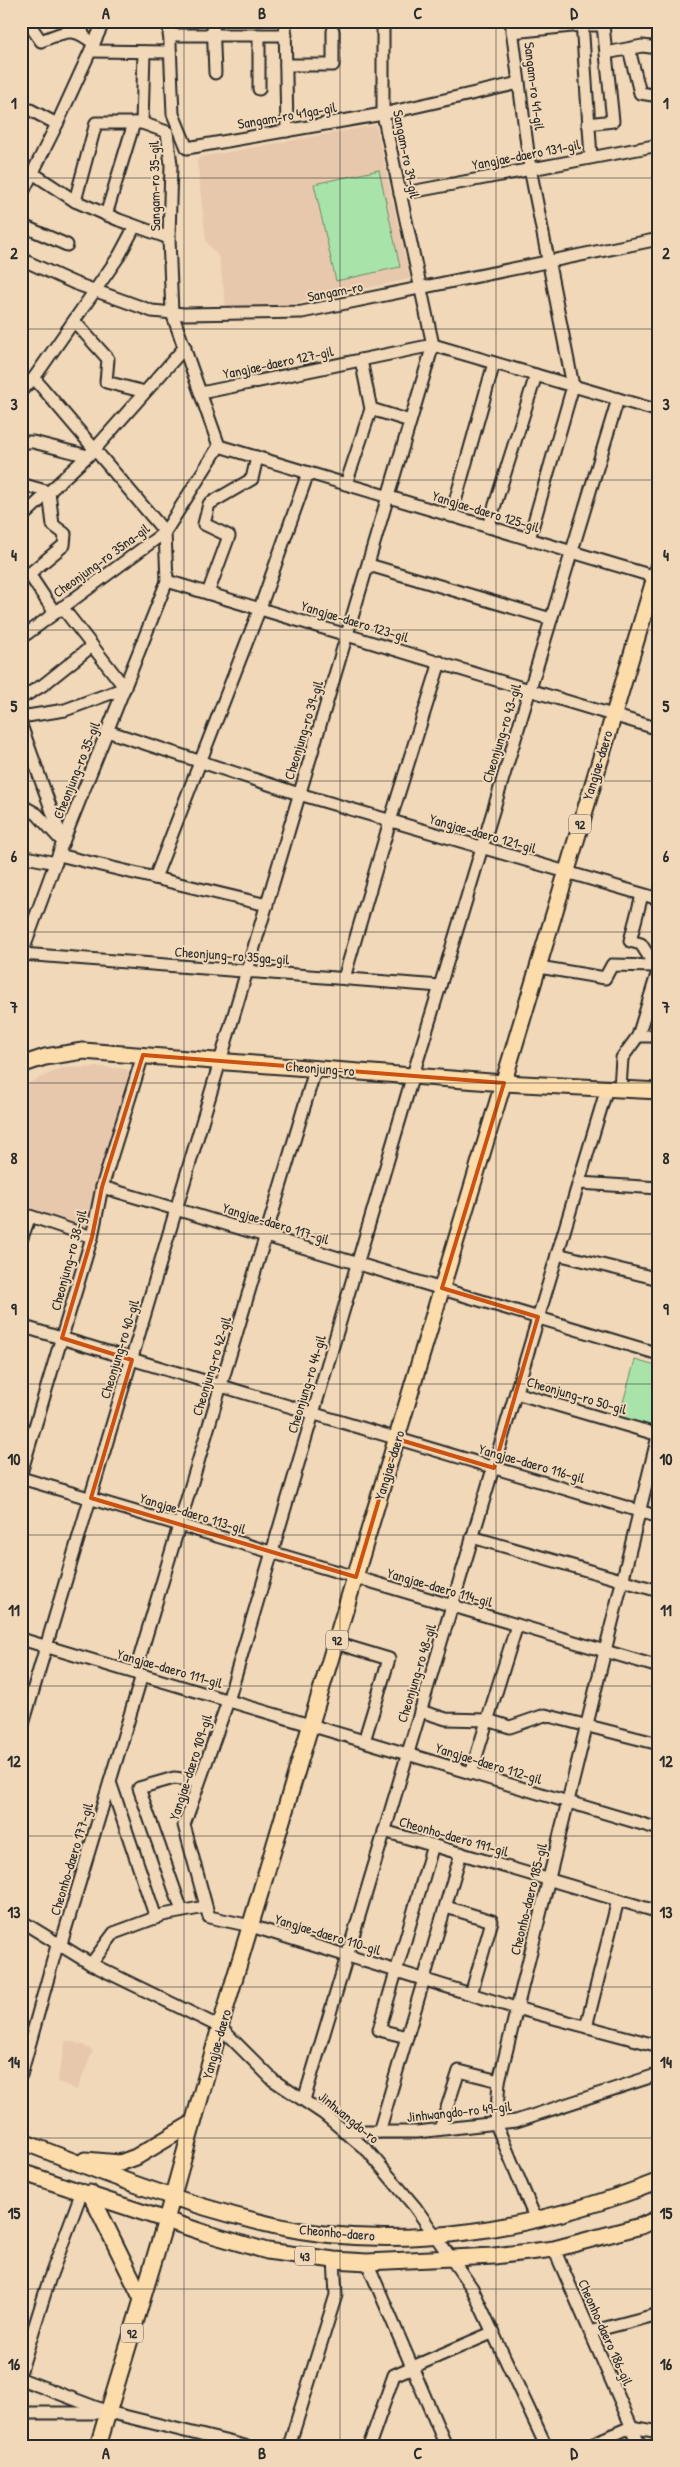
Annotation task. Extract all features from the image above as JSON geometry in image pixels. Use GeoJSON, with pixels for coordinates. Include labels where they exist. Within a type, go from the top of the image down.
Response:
{"type":"FeatureCollection","features":[{"type":"Feature","properties":{"kind":"main road","name":"Yangjae-daero"},"geometry":{"type":"LineString","coordinates":[[98,2446],[166,2220],[220,2028],[539,967],[612,715],[657,573]]}},
{"type":"Feature","properties":{"kind":"main road","name":"Cheonjung-ro"},"geometry":{"type":"LineString","coordinates":[[21,1065],[45,1057],[83,1051],[316,1067],[504,1083],[659,1091]]}},
{"type":"Feature","properties":{"kind":"main road"},"geometry":{"type":"LineString","coordinates":[[60,2156],[104,2163],[120,2163],[136,2157],[193,2123]]}},
{"type":"Feature","properties":{"kind":"main road","name":"Cheonho-daero"},"geometry":{"type":"LineString","coordinates":[[21,2141],[139,2187],[171,2197],[286,2227],[338,2235],[468,2232],[536,2220],[659,2181]]}},
{"type":"Feature","properties":{"kind":"main road","name":"Cheonho-daero"},"geometry":{"type":"LineString","coordinates":[[21,2172],[267,2251],[334,2260],[367,2262],[494,2256],[554,2249],[641,2226],[659,2218]]}},
{"type":"Feature","properties":{"kind":"main road"},"geometry":{"type":"LineString","coordinates":[[86,2192],[142,2299]]}},
{"type":"Feature","properties":{"kind":"street"},"geometry":{"type":"LineString","coordinates":[[27,21],[41,41],[71,30],[83,34]]}},
{"type":"Feature","properties":{"kind":"street"},"geometry":{"type":"LineString","coordinates":[[80,21],[83,34],[92,48]]}},
{"type":"Feature","properties":{"kind":"street"},"geometry":{"type":"LineString","coordinates":[[21,196],[24,184],[34,174],[104,21]]}},
{"type":"Feature","properties":{"kind":"street","name":"Sangam-ro 41ga-gil"},"geometry":{"type":"LineString","coordinates":[[169,21],[173,114],[187,148],[383,114],[519,83]]}},
{"type":"Feature","properties":{"kind":"street"},"geometry":{"type":"LineString","coordinates":[[213,21],[215,73]]}},
{"type":"Feature","properties":{"kind":"street"},"geometry":{"type":"LineString","coordinates":[[286,21],[287,131]]}},
{"type":"Feature","properties":{"kind":"street","name":"Sangam-ro 39-gil"},"geometry":{"type":"LineString","coordinates":[[383,21],[383,114],[420,290]]}},
{"type":"Feature","properties":{"kind":"street"},"geometry":{"type":"LineString","coordinates":[[582,23],[591,157]]}},
{"type":"Feature","properties":{"kind":"street","name":"Sangam-ro 41-gil"},"geometry":{"type":"LineString","coordinates":[[573,386],[547,263],[530,168],[512,27],[582,23],[603,25],[606,53]]}},
{"type":"Feature","properties":{"kind":"street"},"geometry":{"type":"LineString","coordinates":[[286,65],[333,66],[333,31]]}},
{"type":"Feature","properties":{"kind":"street"},"geometry":{"type":"LineString","coordinates":[[259,35],[259,89]]}},
{"type":"Feature","properties":{"kind":"street"},"geometry":{"type":"LineString","coordinates":[[170,36],[286,35]]}},
{"type":"Feature","properties":{"kind":"street"},"geometry":{"type":"LineString","coordinates":[[588,124],[613,120],[606,53],[642,46],[659,48]]}},
{"type":"Feature","properties":{"kind":"street"},"geometry":{"type":"LineString","coordinates":[[92,48],[170,52]]}},
{"type":"Feature","properties":{"kind":"street"},"geometry":{"type":"LineString","coordinates":[[628,49],[640,93],[659,96]]}},
{"type":"Feature","properties":{"kind":"street"},"geometry":{"type":"LineString","coordinates":[[106,215],[138,124],[144,52]]}},
{"type":"Feature","properties":{"kind":"street"},"geometry":{"type":"LineString","coordinates":[[21,105],[57,124]]}},
{"type":"Feature","properties":{"kind":"street","name":"Sangam-ro 35-gil"},"geometry":{"type":"LineString","coordinates":[[75,201],[96,124],[138,124],[167,132],[171,165],[172,313]]}},
{"type":"Feature","properties":{"kind":"street","name":"Yangjae-daero 131-gil"},"geometry":{"type":"LineString","coordinates":[[400,194],[659,145]]}},
{"type":"Feature","properties":{"kind":"street"},"geometry":{"type":"LineString","coordinates":[[34,174],[75,201],[106,215],[170,238]]}},
{"type":"Feature","properties":{"kind":"street"},"geometry":{"type":"LineString","coordinates":[[21,225],[67,245]]}},
{"type":"Feature","properties":{"kind":"street"},"geometry":{"type":"LineString","coordinates":[[21,391],[34,378],[119,256],[135,226]]}},
{"type":"Feature","properties":{"kind":"street","name":"Sangam-ro"},"geometry":{"type":"LineString","coordinates":[[21,259],[95,290],[152,311],[172,313],[302,312],[420,290],[659,239]]}},
{"type":"Feature","properties":{"kind":"street"},"geometry":{"type":"LineString","coordinates":[[420,290],[433,345]]}},
{"type":"Feature","properties":{"kind":"street"},"geometry":{"type":"LineString","coordinates":[[34,378],[91,453],[165,532],[219,446],[172,313]]}},
{"type":"Feature","properties":{"kind":"street"},"geometry":{"type":"LineString","coordinates":[[74,321],[108,358],[106,382],[146,392]]}},
{"type":"Feature","properties":{"kind":"street","name":"Yangjae-daero 127-gil"},"geometry":{"type":"LineString","coordinates":[[201,393],[433,345],[659,411]]}},
{"type":"Feature","properties":{"kind":"street","name":"Cheonjung-ro 39-gil"},"geometry":{"type":"LineString","coordinates":[[221,1060],[433,345]]}},
{"type":"Feature","properties":{"kind":"street"},"geometry":{"type":"LineString","coordinates":[[21,518],[91,453],[185,347]]}},
{"type":"Feature","properties":{"kind":"street"},"geometry":{"type":"LineString","coordinates":[[346,484],[371,409],[361,360]]}},
{"type":"Feature","properties":{"kind":"street"},"geometry":{"type":"LineString","coordinates":[[451,516],[494,363]]}},
{"type":"Feature","properties":{"kind":"street"},"geometry":{"type":"LineString","coordinates":[[488,527],[536,375]]}},
{"type":"Feature","properties":{"kind":"street"},"geometry":{"type":"LineString","coordinates":[[528,539],[573,386]]}},
{"type":"Feature","properties":{"kind":"street","name":"Cheonjung-ro 43-gil"},"geometry":{"type":"LineString","coordinates":[[413,1076],[618,399]]}},
{"type":"Feature","properties":{"kind":"street"},"geometry":{"type":"LineString","coordinates":[[371,409],[410,421]]}},
{"type":"Feature","properties":{"kind":"street"},"geometry":{"type":"LineString","coordinates":[[21,442],[33,442],[91,453]]}},
{"type":"Feature","properties":{"kind":"street","name":"Yangjae-daero 125-gil"},"geometry":{"type":"LineString","coordinates":[[219,446],[572,552],[657,573]]}},
{"type":"Feature","properties":{"kind":"street"},"geometry":{"type":"LineString","coordinates":[[208,593],[228,536],[204,524],[209,504],[252,479],[258,457]]}},
{"type":"Feature","properties":{"kind":"street"},"geometry":{"type":"LineString","coordinates":[[155,878],[260,608],[308,473]]}},
{"type":"Feature","properties":{"kind":"street"},"geometry":{"type":"LineString","coordinates":[[21,484],[49,492]]}},
{"type":"Feature","properties":{"kind":"street","name":"Cheonjung-ro 35na-gil"},"geometry":{"type":"LineString","coordinates":[[49,492],[53,525],[65,534],[64,545],[29,574],[59,610]]}},
{"type":"Feature","properties":{"kind":"street"},"geometry":{"type":"LineString","coordinates":[[190,493],[209,504]]}},
{"type":"Feature","properties":{"kind":"street","name":"Cheonjung-ro 35na-gil"},"geometry":{"type":"LineString","coordinates":[[21,638],[165,532]]}},
{"type":"Feature","properties":{"kind":"street","name":"Cheonjung-ro 35-gil"},"geometry":{"type":"LineString","coordinates":[[22,951],[63,842],[167,581],[165,532]]}},
{"type":"Feature","properties":{"kind":"street"},"geometry":{"type":"LineString","coordinates":[[368,565],[551,619]]}},
{"type":"Feature","properties":{"kind":"street","name":"Yangjae-daero 123-gil"},"geometry":{"type":"LineString","coordinates":[[167,581],[659,729]]}},
{"type":"Feature","properties":{"kind":"street"},"geometry":{"type":"LineString","coordinates":[[21,717],[65,710],[125,688],[92,646],[59,610]]}},
{"type":"Feature","properties":{"kind":"street"},"geometry":{"type":"LineString","coordinates":[[21,698],[42,685],[92,646]]}},
{"type":"Feature","properties":{"kind":"street"},"geometry":{"type":"LineString","coordinates":[[344,978],[390,821],[440,662]]}},
{"type":"Feature","properties":{"kind":"street"},"geometry":{"type":"LineString","coordinates":[[21,725],[63,842]]}},
{"type":"Feature","properties":{"kind":"street","name":"Yangjae-daero 121-gil"},"geometry":{"type":"LineString","coordinates":[[108,731],[299,794],[659,899]]}},
{"type":"Feature","properties":{"kind":"street"},"geometry":{"type":"LineString","coordinates":[[21,805],[37,814],[63,842]]}},
{"type":"Feature","properties":{"kind":"street"},"geometry":{"type":"LineString","coordinates":[[21,856],[57,859],[155,878],[266,905]]}},
{"type":"Feature","properties":{"kind":"street"},"geometry":{"type":"LineString","coordinates":[[614,1088],[622,1058],[638,1036],[658,971],[641,944],[630,941],[642,895]]}},
{"type":"Feature","properties":{"kind":"street","name":"Cheonjung-ro 35ga-gil"},"geometry":{"type":"LineString","coordinates":[[22,951],[440,986]]}},
{"type":"Feature","properties":{"kind":"street"},"geometry":{"type":"LineString","coordinates":[[539,967],[605,978],[612,965],[655,966]]}},
{"type":"Feature","properties":{"kind":"street"},"geometry":{"type":"LineString","coordinates":[[638,1036],[659,1036]]}},
{"type":"Feature","properties":{"kind":"street","name":"Cheonjung-ro 38-gil"},"geometry":{"type":"LineString","coordinates":[[21,1473],[92,1236],[102,1187],[142,1055]]}},
{"type":"Feature","properties":{"kind":"street","name":"Cheonjung-ro 40-gil"},"geometry":{"type":"LineString","coordinates":[[21,1731],[221,1060]]}},
{"type":"Feature","properties":{"kind":"street","name":"Cheonjung-ro 42-gil"},"geometry":{"type":"LineString","coordinates":[[139,1674],[180,1525],[316,1067]]}},
{"type":"Feature","properties":{"kind":"street","name":"Cheonjung-ro 44-gil"},"geometry":{"type":"LineString","coordinates":[[228,1701],[413,1076]]}},
{"type":"Feature","properties":{"kind":"street","name":"Cheonjung-ro 48-gil"},"geometry":{"type":"LineString","coordinates":[[304,2100],[578,1183],[614,1088]]}},
{"type":"Feature","properties":{"kind":"street"},"geometry":{"type":"LineString","coordinates":[[578,1183],[659,1188]]}},
{"type":"Feature","properties":{"kind":"street","name":"Yangjae-daero 117-gil"},"geometry":{"type":"LineString","coordinates":[[102,1187],[442,1288]]}},
{"type":"Feature","properties":{"kind":"street"},"geometry":{"type":"LineString","coordinates":[[21,1240],[30,1216],[92,1236]]}},
{"type":"Feature","properties":{"kind":"street"},"geometry":{"type":"LineString","coordinates":[[557,1254],[659,1279]]}},
{"type":"Feature","properties":{"kind":"street"},"geometry":{"type":"LineString","coordinates":[[442,1288],[659,1354]]}},
{"type":"Feature","properties":{"kind":"street","name":"Yangjae-daero 116-gil"},"geometry":{"type":"LineString","coordinates":[[21,1326],[659,1516]]}},
{"type":"Feature","properties":{"kind":"street","name":"Cheonjung-ro 50-gil"},"geometry":{"type":"LineString","coordinates":[[516,1393],[659,1434],[639,1511]]}},
{"type":"Feature","properties":{"kind":"street","name":"Yangjae-daero 113-gil"},"geometry":{"type":"LineString","coordinates":[[21,1478],[356,1577]]}},
{"type":"Feature","properties":{"kind":"street","name":"Cheonho-daero 185-gil"},"geometry":{"type":"LineString","coordinates":[[536,2220],[496,2124],[499,2081],[639,1511]]}},
{"type":"Feature","properties":{"kind":"street"},"geometry":{"type":"LineString","coordinates":[[472,1537],[659,1591]]}},
{"type":"Feature","properties":{"kind":"street","name":"Yangjae-daero 114-gil"},"geometry":{"type":"LineString","coordinates":[[356,1577],[659,1667]]}},
{"type":"Feature","properties":{"kind":"street"},"geometry":{"type":"LineString","coordinates":[[471,1773],[517,1625]]}},
{"type":"Feature","properties":{"kind":"street","name":"Yangjae-daero 111-gil"},"geometry":{"type":"LineString","coordinates":[[21,1639],[311,1725]]}},
{"type":"Feature","properties":{"kind":"street"},"geometry":{"type":"LineString","coordinates":[[336,1643],[389,1659],[364,1741]]}},
{"type":"Feature","properties":{"kind":"street","name":"Cheonho-daero 177-gil"},"geometry":{"type":"LineString","coordinates":[[21,2075],[59,1943],[110,1782],[139,1674]]}},
{"type":"Feature","properties":{"kind":"street","name":"Yangjae-daero 109-gil"},"geometry":{"type":"LineString","coordinates":[[205,1907],[184,1825],[228,1701]]}},
{"type":"Feature","properties":{"kind":"street"},"geometry":{"type":"LineString","coordinates":[[420,1711],[446,1719],[487,1720],[510,1727],[545,1715],[587,1724],[659,1744]]}},
{"type":"Feature","properties":{"kind":"street","name":"Yangjae-daero 112-gil"},"geometry":{"type":"LineString","coordinates":[[311,1725],[659,1829]]}},
{"type":"Feature","properties":{"kind":"street"},"geometry":{"type":"LineString","coordinates":[[182,1911],[139,1788],[174,1778],[199,1781]]}},
{"type":"Feature","properties":{"kind":"street"},"geometry":{"type":"LineString","coordinates":[[110,1782],[156,1918]]}},
{"type":"Feature","properties":{"kind":"street","name":"Cheonho-daero 191-gil"},"geometry":{"type":"LineString","coordinates":[[384,1831],[659,1912]]}},
{"type":"Feature","properties":{"kind":"street"},"geometry":{"type":"LineString","coordinates":[[407,2038],[378,2030],[433,1845]]}},
{"type":"Feature","properties":{"kind":"street"},"geometry":{"type":"LineString","coordinates":[[378,2132],[461,1854]]}},
{"type":"Feature","properties":{"kind":"street"},"geometry":{"type":"LineString","coordinates":[[586,2027],[618,1900]]}},
{"type":"Feature","properties":{"kind":"street"},"geometry":{"type":"LineString","coordinates":[[91,1964],[114,1933],[182,1911],[205,1907],[209,1917],[251,1926]]}},
{"type":"Feature","properties":{"kind":"street"},"geometry":{"type":"LineString","coordinates":[[446,1907],[492,1921],[471,1994]]}},
{"type":"Feature","properties":{"kind":"street","name":"Jinhwangdo-ro"},"geometry":{"type":"LineString","coordinates":[[21,1921],[91,1964],[220,2028],[273,2080],[324,2114],[368,2151],[415,2206],[472,2288],[546,2446]]}},
{"type":"Feature","properties":{"kind":"street","name":"Yangjae-daero 110-gil"},"geometry":{"type":"LineString","coordinates":[[251,1926],[516,2008],[659,2046]]}},
{"type":"Feature","properties":{"kind":"street"},"geometry":{"type":"LineString","coordinates":[[440,2129],[459,2071],[499,2081]]}},
{"type":"Feature","properties":{"kind":"street","name":"Jinhwangdo-ro 49-gil"},"geometry":{"type":"LineString","coordinates":[[344,2132],[440,2129],[516,2121],[658,2072]]}},
{"type":"Feature","properties":{"kind":"street"},"geometry":{"type":"LineString","coordinates":[[21,2370],[49,2280],[86,2192]]}},
{"type":"Feature","properties":{"kind":"street","name":"Cheonho-daero 186-gil"},"geometry":{"type":"LineString","coordinates":[[554,2249],[640,2446]]}},
{"type":"Feature","properties":{"kind":"street","name":"Cheonho-daero"},"geometry":{"type":"LineString","coordinates":[[289,2446],[336,2295],[334,2260]]}},
{"type":"Feature","properties":{"kind":"street"},"geometry":{"type":"LineString","coordinates":[[367,2262],[446,2446]]}},
{"type":"Feature","properties":{"kind":"street"},"geometry":{"type":"LineString","coordinates":[[590,2332],[659,2314]]}},
{"type":"Feature","properties":{"kind":"street"},"geometry":{"type":"LineString","coordinates":[[368,2446],[394,2375],[494,2332]]}},
{"type":"Feature","properties":{"kind":"street"},"geometry":{"type":"LineString","coordinates":[[21,2379],[108,2412],[245,2446]]}},
{"type":"Feature","properties":{"kind":"street"},"geometry":{"type":"LineString","coordinates":[[21,2413],[108,2412]]}},
{"type":"Feature","properties":{"kind":"street"},"geometry":{"type":"LineString","coordinates":[[587,2446],[632,2427],[659,2432]]}},
{"type":"Feature","properties":{"kind":"highlighted area"},"geometry":{"type":"Polygon","coordinates":[[[143,1055],[504,1083],[442,1288],[538,1317],[494,1468],[397,1439],[356,1577],[91,1498],[132,1360],[62,1338],[92,1237],[102,1187],[143,1055]]]}},
{"type":"Feature","properties":{"kind":"shaded area"},"geometry":{"type":"Polygon","coordinates":[[[376,125],[410,279],[283,306],[226,306],[219,258],[206,241],[197,161],[200,157],[376,125]]]}},
{"type":"Feature","properties":{"kind":"shaded area"},"geometry":{"type":"Polygon","coordinates":[[[102,1067],[127,1069],[129,1072],[85,1228],[21,1205],[21,1089],[31,1082],[62,1068],[102,1067]]]}},
{"type":"Feature","properties":{"kind":"shaded area"},"geometry":{"type":"Polygon","coordinates":[[[66,2040],[83,2045],[93,2051],[77,2090],[57,2081],[66,2040]]]}},
{"type":"Feature","properties":{"kind":"green space"},"geometry":{"type":"Polygon","coordinates":[[[379,170],[400,267],[336,281],[314,184],[379,170]]]}},
{"type":"Feature","properties":{"kind":"green space"},"geometry":{"type":"Polygon","coordinates":[[[635,1360],[659,1367],[659,1420],[656,1430],[618,1420],[635,1360]]]}}]}
